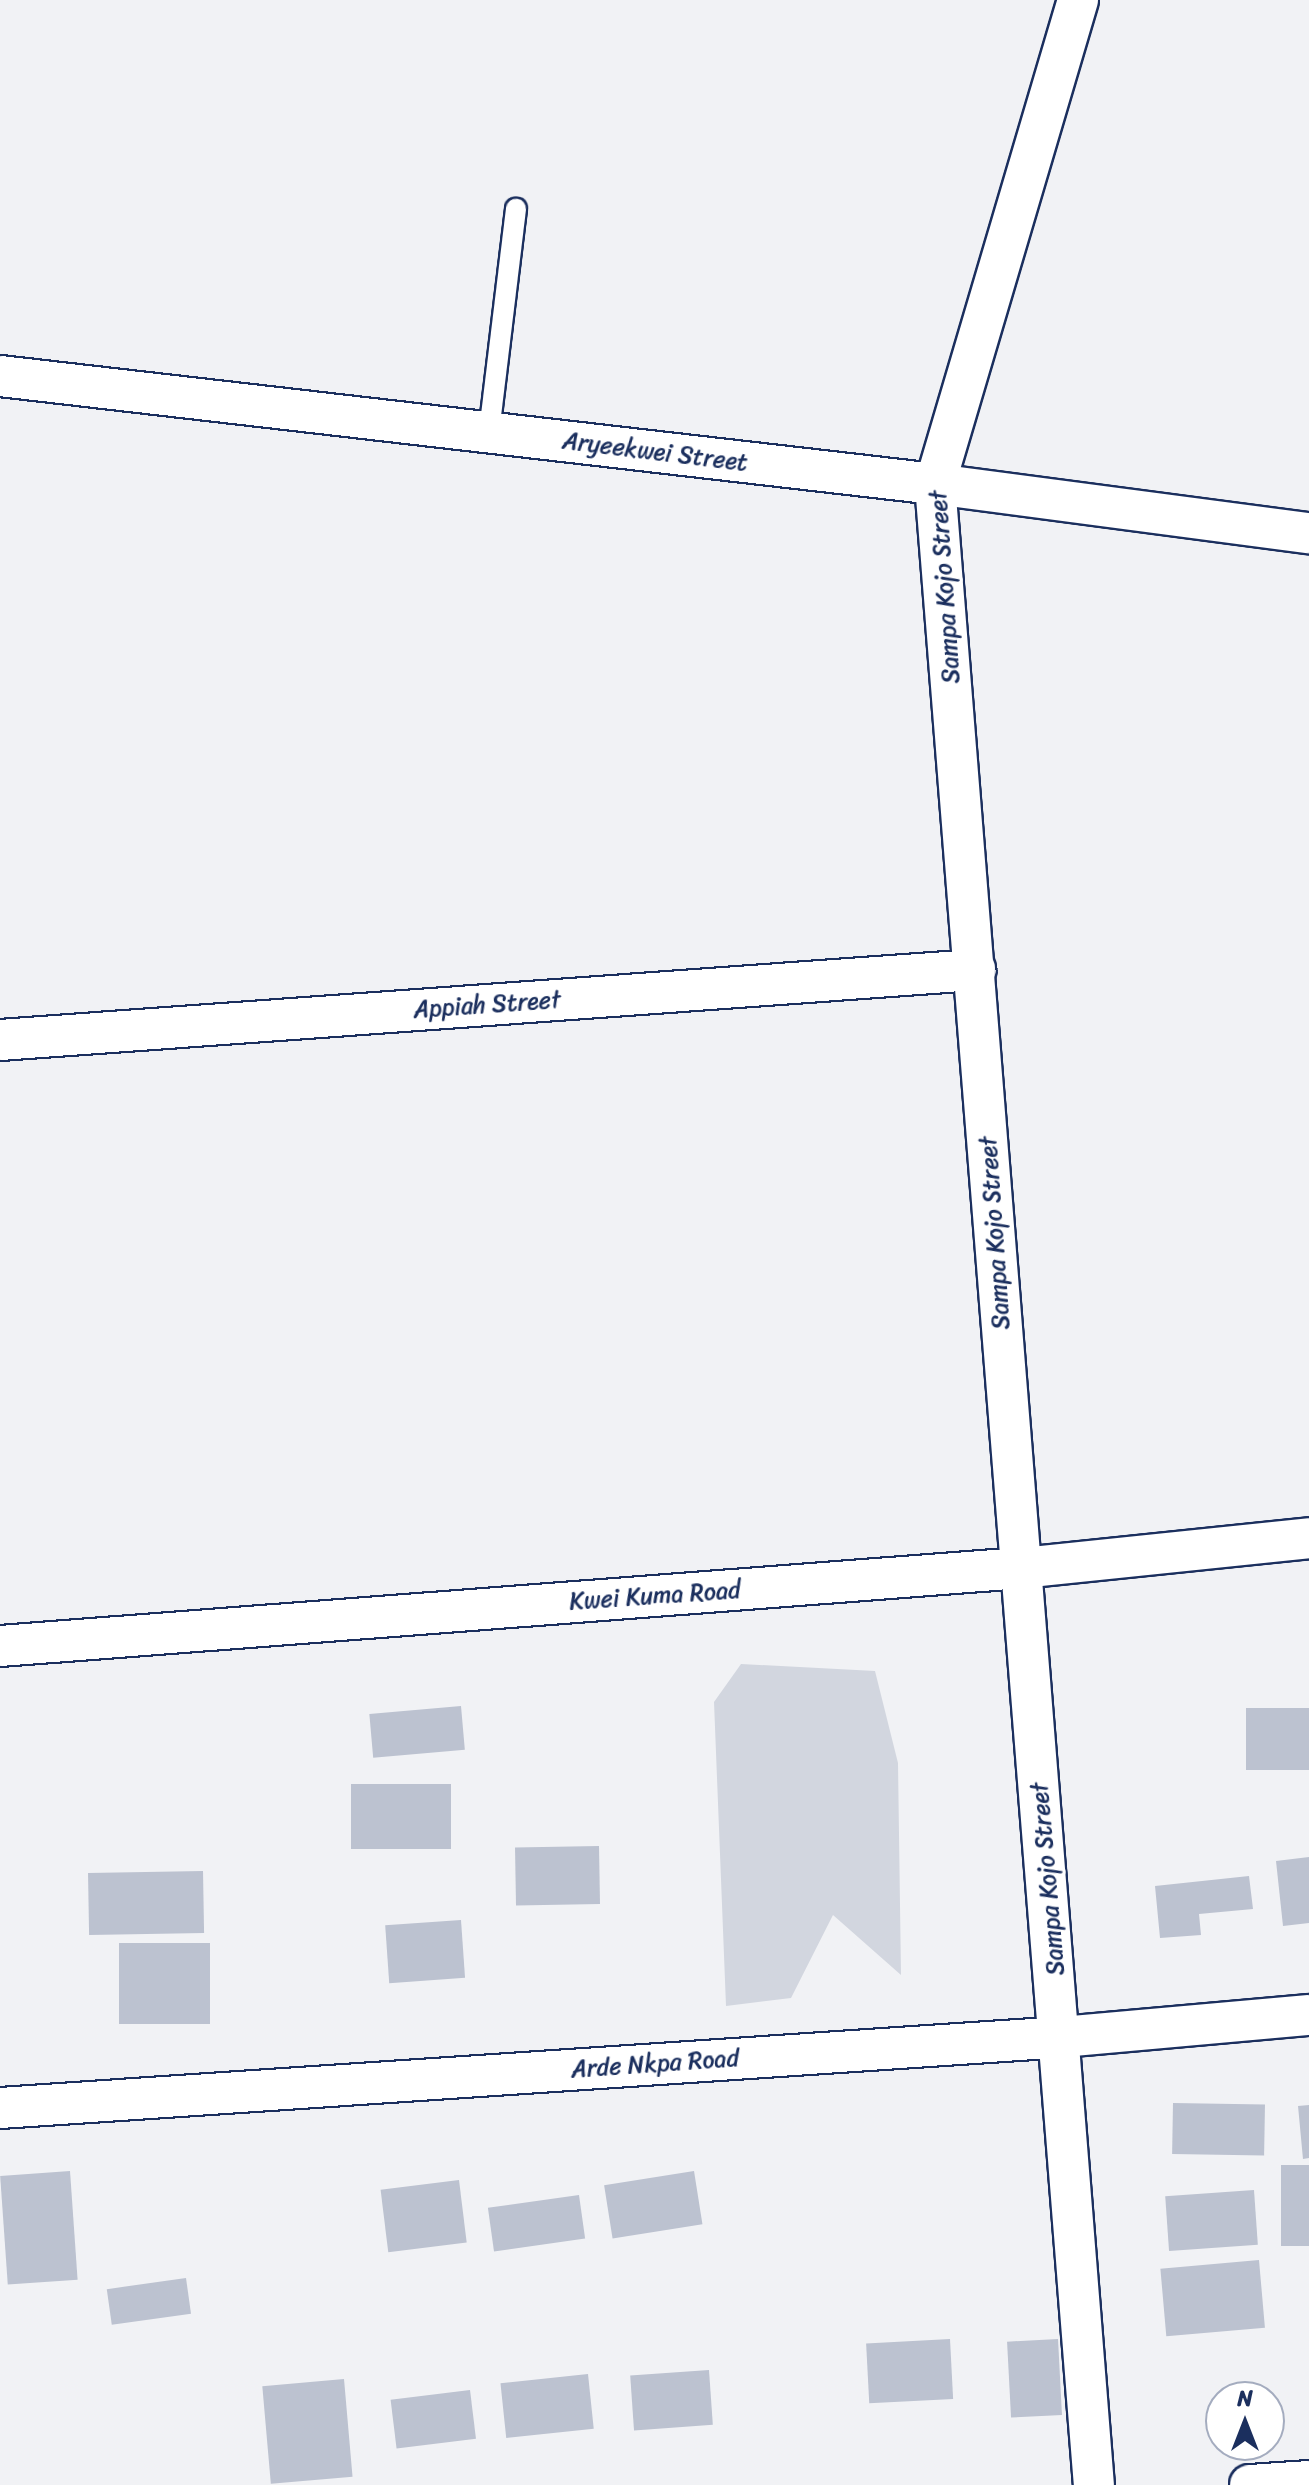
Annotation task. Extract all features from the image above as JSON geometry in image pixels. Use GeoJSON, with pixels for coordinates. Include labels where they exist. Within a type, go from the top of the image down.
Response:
{"type":"FeatureCollection","features":[{"type":"Feature","properties":{"kind":"street","name":"Sampa Kojo Street"},"geometry":{"type":"LineString","coordinates":[[1078,0],[935,484],[1021,1568],[1062,2037],[1094,2485]]}},
{"type":"Feature","properties":{"kind":"street","name":"Aryeekwei Street"},"geometry":{"type":"LineString","coordinates":[[0,376],[935,484],[1309,533]]}},
{"type":"Feature","properties":{"kind":"street","name":"Appiah Street"},"geometry":{"type":"LineString","coordinates":[[0,1040],[975,970]]}},
{"type":"Feature","properties":{"kind":"street","name":"Kwei Kuma Road"},"geometry":{"type":"LineString","coordinates":[[0,1646],[1021,1568],[1309,1538]]}},
{"type":"Feature","properties":{"kind":"street","name":"Arde Nkpa Road"},"geometry":{"type":"LineString","coordinates":[[0,2108],[1062,2037],[1309,2015]]}},
{"type":"Feature","properties":{"kind":"street"},"geometry":{"type":"LineString","coordinates":[[1250,2485],[1309,2481]]}},
{"type":"Feature","properties":{"kind":"lane"},"geometry":{"type":"LineString","coordinates":[[489,432],[516,209]]}},
{"type":"Feature","properties":{"kind":"shaded area"},"geometry":{"type":"Polygon","coordinates":[[[741,1664],[875,1671],[898,1763],[901,1975],[833,1915],[791,1998],[726,2006],[714,1702],[741,1664]]]}},
{"type":"Feature","properties":{"kind":"building"},"geometry":{"type":"Polygon","coordinates":[[[461,1706],[465,1750],[373,1758],[369,1714],[461,1706]]]}},
{"type":"Feature","properties":{"kind":"building"},"geometry":{"type":"Polygon","coordinates":[[[1246,1708],[1309,1708],[1309,1770],[1246,1770],[1246,1708]]]}},
{"type":"Feature","properties":{"kind":"building"},"geometry":{"type":"Polygon","coordinates":[[[351,1784],[451,1784],[451,1849],[351,1849],[351,1784]]]}},
{"type":"Feature","properties":{"kind":"building"},"geometry":{"type":"Polygon","coordinates":[[[599,1846],[600,1904],[516,1905],[515,1847],[599,1846]]]}},
{"type":"Feature","properties":{"kind":"building"},"geometry":{"type":"Polygon","coordinates":[[[1309,1857],[1309,1923],[1283,1926],[1276,1861],[1309,1857]]]}},
{"type":"Feature","properties":{"kind":"building"},"geometry":{"type":"Polygon","coordinates":[[[203,1871],[204,1933],[89,1935],[88,1873],[203,1871]]]}},
{"type":"Feature","properties":{"kind":"building"},"geometry":{"type":"Polygon","coordinates":[[[1249,1876],[1253,1909],[1199,1914],[1201,1935],[1160,1938],[1155,1886],[1249,1876]]]}},
{"type":"Feature","properties":{"kind":"building"},"geometry":{"type":"Polygon","coordinates":[[[461,1920],[465,1978],[389,1983],[385,1925],[461,1920]]]}},
{"type":"Feature","properties":{"kind":"building"},"geometry":{"type":"Polygon","coordinates":[[[119,1943],[210,1943],[210,2024],[119,2024],[119,1943]]]}},
{"type":"Feature","properties":{"kind":"building"},"geometry":{"type":"Polygon","coordinates":[[[1173,2103],[1265,2105],[1264,2156],[1172,2154],[1173,2103]]]}},
{"type":"Feature","properties":{"kind":"building"},"geometry":{"type":"Polygon","coordinates":[[[1309,2105],[1309,2158],[1303,2159],[1298,2106],[1309,2105]]]}},
{"type":"Feature","properties":{"kind":"building"},"geometry":{"type":"Polygon","coordinates":[[[1281,2165],[1309,2165],[1309,2246],[1281,2246],[1281,2165]]]}},
{"type":"Feature","properties":{"kind":"building"},"geometry":{"type":"Polygon","coordinates":[[[70,2171],[78,2280],[8,2285],[0,2176],[70,2171]]]}},
{"type":"Feature","properties":{"kind":"building"},"geometry":{"type":"Polygon","coordinates":[[[694,2171],[702,2224],[613,2239],[604,2185],[694,2171]]]}},
{"type":"Feature","properties":{"kind":"building"},"geometry":{"type":"Polygon","coordinates":[[[459,2180],[467,2243],[388,2252],[381,2190],[459,2180]]]}},
{"type":"Feature","properties":{"kind":"building"},"geometry":{"type":"Polygon","coordinates":[[[1254,2190],[1258,2245],[1169,2251],[1165,2196],[1254,2190]]]}},
{"type":"Feature","properties":{"kind":"building"},"geometry":{"type":"Polygon","coordinates":[[[579,2195],[585,2239],[494,2251],[488,2208],[579,2195]]]}},
{"type":"Feature","properties":{"kind":"building"},"geometry":{"type":"Polygon","coordinates":[[[1259,2260],[1265,2328],[1166,2336],[1160,2269],[1259,2260]]]}},
{"type":"Feature","properties":{"kind":"building"},"geometry":{"type":"Polygon","coordinates":[[[186,2278],[191,2314],[112,2325],[107,2289],[186,2278]]]}},
{"type":"Feature","properties":{"kind":"building"},"geometry":{"type":"Polygon","coordinates":[[[950,2339],[953,2399],[869,2403],[866,2343],[950,2339]]]}},
{"type":"Feature","properties":{"kind":"building"},"geometry":{"type":"Polygon","coordinates":[[[1058,2339],[1062,2415],[1011,2418],[1007,2342],[1058,2339]]]}},
{"type":"Feature","properties":{"kind":"building"},"geometry":{"type":"Polygon","coordinates":[[[709,2370],[713,2425],[634,2430],[630,2376],[709,2370]]]}},
{"type":"Feature","properties":{"kind":"building"},"geometry":{"type":"Polygon","coordinates":[[[588,2374],[594,2429],[506,2438],[500,2383],[588,2374]]]}},
{"type":"Feature","properties":{"kind":"building"},"geometry":{"type":"Polygon","coordinates":[[[344,2379],[353,2477],[271,2484],[262,2386],[344,2379]]]}},
{"type":"Feature","properties":{"kind":"building"},"geometry":{"type":"Polygon","coordinates":[[[470,2390],[476,2439],[397,2448],[391,2400],[470,2390]]]}}]}
